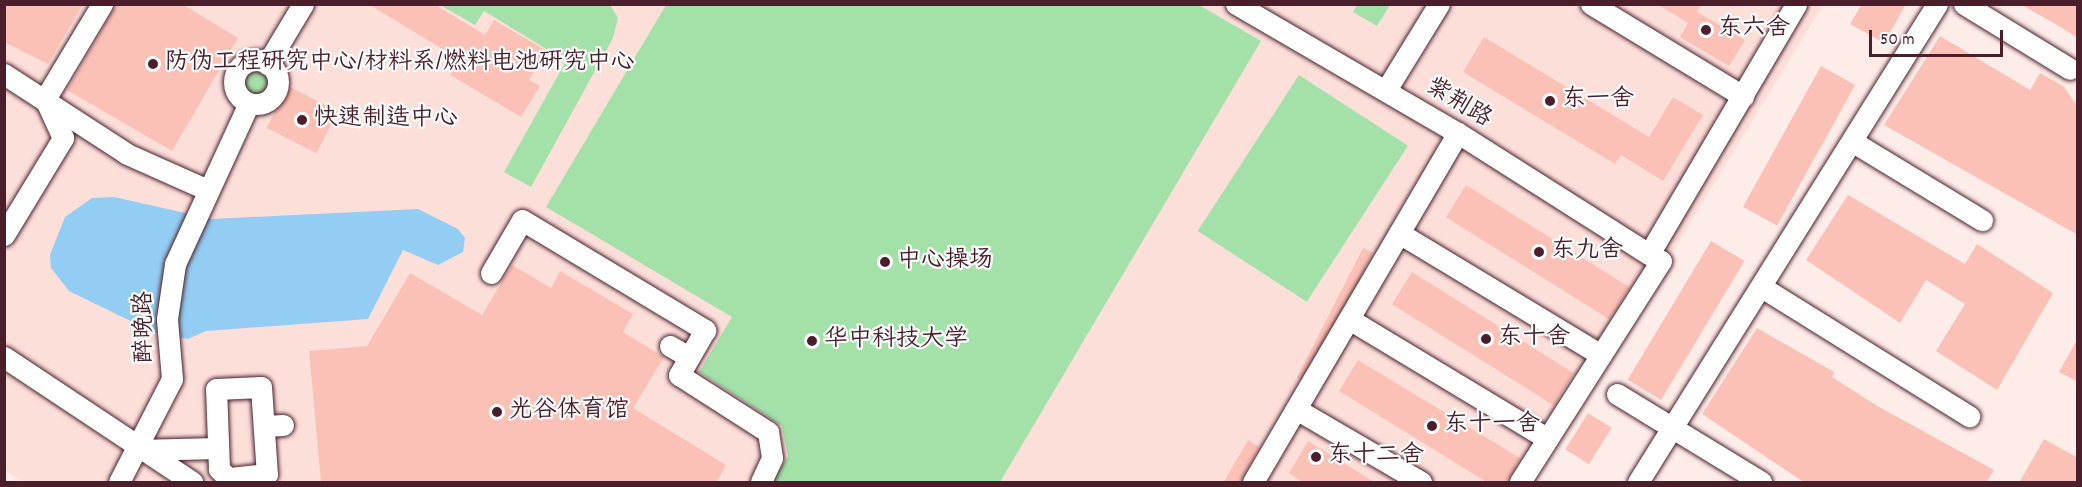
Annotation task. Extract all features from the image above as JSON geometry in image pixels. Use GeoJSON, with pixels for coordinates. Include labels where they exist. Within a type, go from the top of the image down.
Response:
{"type":"FeatureCollection","features":[{"type":"Feature","properties":{"kind":"street"},"geometry":{"type":"LineString","coordinates":[[45,99],[102,4]]}},
{"type":"Feature","properties":{"kind":"street","name":"紫荆路"},"geometry":{"type":"LineString","coordinates":[[1236,4],[1458,133],[1649,254]]}},
{"type":"Feature","properties":{"kind":"street"},"geometry":{"type":"LineString","coordinates":[[1386,90],[1439,4]]}},
{"type":"Feature","properties":{"kind":"street"},"geometry":{"type":"LineString","coordinates":[[1591,4],[1743,96]]}},
{"type":"Feature","properties":{"kind":"street"},"geometry":{"type":"LineString","coordinates":[[1520,483],[1661,261],[1649,254],[1796,4]]}},
{"type":"Feature","properties":{"kind":"street"},"geometry":{"type":"LineString","coordinates":[[1638,483],[1763,288],[1937,4]]}},
{"type":"Feature","properties":{"kind":"street"},"geometry":{"type":"LineString","coordinates":[[1964,4],[2070,69]]}},
{"type":"Feature","properties":{"kind":"street"},"geometry":{"type":"LineString","coordinates":[[267,64],[299,6]]}},
{"type":"Feature","properties":{"kind":"street"},"geometry":{"type":"LineString","coordinates":[[254,61],[267,64],[278,81],[274,94],[263,103],[249,103],[236,90],[237,71],[254,61]]}},
{"type":"Feature","properties":{"kind":"street"},"geometry":{"type":"LineString","coordinates":[[4,74],[127,154],[208,190]]}},
{"type":"Feature","properties":{"kind":"street"},"geometry":{"type":"LineString","coordinates":[[4,235],[63,138],[45,99]]}},
{"type":"Feature","properties":{"kind":"street","name":"醉晚路"},"geometry":{"type":"LineString","coordinates":[[119,483],[171,379],[168,290],[208,190],[249,103]]}},
{"type":"Feature","properties":{"kind":"street"},"geometry":{"type":"LineString","coordinates":[[1253,483],[1458,133]]}},
{"type":"Feature","properties":{"kind":"street"},"geometry":{"type":"LineString","coordinates":[[1853,142],[1982,220]]}},
{"type":"Feature","properties":{"kind":"street"},"geometry":{"type":"LineString","coordinates":[[491,273],[511,253],[522,220],[705,330],[679,375],[768,432],[772,458],[761,483]]}},
{"type":"Feature","properties":{"kind":"street"},"geometry":{"type":"LineString","coordinates":[[1400,233],[1602,355]]}},
{"type":"Feature","properties":{"kind":"street"},"geometry":{"type":"LineString","coordinates":[[1763,288],[1969,416]]}},
{"type":"Feature","properties":{"kind":"street"},"geometry":{"type":"LineString","coordinates":[[1349,319],[1548,439]]}},
{"type":"Feature","properties":{"kind":"street"},"geometry":{"type":"LineString","coordinates":[[670,346],[689,357]]}},
{"type":"Feature","properties":{"kind":"street"},"geometry":{"type":"LineString","coordinates":[[4,357],[69,396],[94,422],[192,483]]}},
{"type":"Feature","properties":{"kind":"street"},"geometry":{"type":"LineString","coordinates":[[261,387],[273,426],[265,478],[228,477],[219,469],[218,448],[216,389],[261,387]]}},
{"type":"Feature","properties":{"kind":"street"},"geometry":{"type":"LineString","coordinates":[[1617,394],[1761,483]]}},
{"type":"Feature","properties":{"kind":"street"},"geometry":{"type":"LineString","coordinates":[[1296,409],[1421,483]]}},
{"type":"Feature","properties":{"kind":"street"},"geometry":{"type":"LineString","coordinates":[[137,450],[218,448]]}},
{"type":"Feature","properties":{"kind":"shaded area","name":"华中科技大学"},"geometry":{"type":"Polygon","coordinates":[[[5,5],[1823,5],[1532,482],[23,482],[5,471],[5,5]]]}},
{"type":"Feature","properties":{"kind":"green space"},"geometry":{"type":"Polygon","coordinates":[[[1357,4],[1390,5],[1377,26],[1353,12],[1357,4]]]}},
{"type":"Feature","properties":{"kind":"green space"},"geometry":{"type":"Polygon","coordinates":[[[440,5],[610,5],[618,18],[613,38],[531,187],[504,172],[566,61],[484,11],[475,25],[440,5]]]}},
{"type":"Feature","properties":{"kind":"green space","name":"中心操场"},"geometry":{"type":"Polygon","coordinates":[[[666,5],[1199,5],[1261,41],[1000,482],[772,482],[788,456],[782,426],[699,372],[732,317],[546,207],[666,5]]]}},
{"type":"Feature","properties":{"kind":"green space"},"geometry":{"type":"Polygon","coordinates":[[[256,71],[265,74],[268,83],[265,92],[256,95],[247,92],[244,83],[247,74],[256,71]]]}},
{"type":"Feature","properties":{"kind":"green space"},"geometry":{"type":"Polygon","coordinates":[[[1299,75],[1408,146],[1307,302],[1198,231],[1299,75]]]}},
{"type":"Feature","properties":{"kind":"water"},"geometry":{"type":"Polygon","coordinates":[[[114,197],[212,219],[418,209],[458,229],[465,238],[463,252],[438,265],[403,250],[368,319],[206,331],[188,339],[153,332],[69,291],[51,268],[50,255],[65,217],[92,198],[114,197]]]}},
{"type":"Feature","properties":{"kind":"building"},"geometry":{"type":"Polygon","coordinates":[[[4,4],[83,4],[48,64],[4,42],[4,4]]]}},
{"type":"Feature","properties":{"kind":"building","name":"防伪工程研究中心/材料系/燃料电池研究中心"},"geometry":{"type":"Polygon","coordinates":[[[117,4],[182,4],[238,38],[172,151],[67,90],[117,4]]]}},
{"type":"Feature","properties":{"kind":"building"},"geometry":{"type":"Polygon","coordinates":[[[368,4],[434,4],[485,35],[494,20],[547,51],[529,80],[540,86],[521,117],[450,75],[459,59],[368,4]]]}},
{"type":"Feature","properties":{"kind":"building","name":"东六舍"},"geometry":{"type":"Polygon","coordinates":[[[1657,4],[1701,4],[1697,12],[1745,40],[1729,66],[1680,37],[1688,23],[1657,4]]]}},
{"type":"Feature","properties":{"kind":"building"},"geometry":{"type":"Polygon","coordinates":[[[1862,4],[1906,4],[1884,43],[1850,24],[1862,4]]]}},
{"type":"Feature","properties":{"kind":"building"},"geometry":{"type":"Polygon","coordinates":[[[2020,4],[2078,4],[2078,38],[2052,22],[2020,4]]]}},
{"type":"Feature","properties":{"kind":"building"},"geometry":{"type":"Polygon","coordinates":[[[1940,36],[2030,90],[2040,73],[2063,86],[2078,107],[2078,235],[1884,125],[1940,36]]]}},
{"type":"Feature","properties":{"kind":"building","name":"东一舍"},"geometry":{"type":"Polygon","coordinates":[[[1484,37],[1649,137],[1673,97],[1703,115],[1663,181],[1621,155],[1615,164],[1463,72],[1484,37]]]}},
{"type":"Feature","properties":{"kind":"building"},"geometry":{"type":"Polygon","coordinates":[[[1821,66],[1855,85],[1777,226],[1743,207],[1821,66]]]}},
{"type":"Feature","properties":{"kind":"building","name":"快速制造中心"},"geometry":{"type":"Polygon","coordinates":[[[288,86],[338,111],[317,153],[267,128],[288,86]]]}},
{"type":"Feature","properties":{"kind":"building","name":"东九舍"},"geometry":{"type":"Polygon","coordinates":[[[1466,185],[1630,287],[1610,320],[1446,217],[1466,185]]]}},
{"type":"Feature","properties":{"kind":"building"},"geometry":{"type":"Polygon","coordinates":[[[1848,195],[1965,264],[1977,244],[2053,293],[1997,390],[1936,351],[1965,304],[1926,280],[1900,323],[1806,260],[1848,195]]]}},
{"type":"Feature","properties":{"kind":"building"},"geometry":{"type":"Polygon","coordinates":[[[1711,241],[1744,261],[1661,400],[1628,380],[1711,241]]]}},
{"type":"Feature","properties":{"kind":"building"},"geometry":{"type":"Polygon","coordinates":[[[1363,248],[1373,253],[1307,383],[1297,378],[1363,248]]]}},
{"type":"Feature","properties":{"kind":"building"},"geometry":{"type":"Polygon","coordinates":[[[512,265],[551,288],[560,271],[633,314],[623,332],[664,357],[633,408],[726,465],[716,483],[321,483],[309,351],[367,346],[410,273],[482,315],[512,265]]]}},
{"type":"Feature","properties":{"kind":"building","name":"东十舍"},"geometry":{"type":"Polygon","coordinates":[[[1412,272],[1574,373],[1554,405],[1392,304],[1412,272]]]}},
{"type":"Feature","properties":{"kind":"building"},"geometry":{"type":"Polygon","coordinates":[[[1757,328],[1834,372],[1832,377],[1879,407],[1994,470],[1986,483],[1805,483],[1702,414],[1757,328]]]}},
{"type":"Feature","properties":{"kind":"building"},"geometry":{"type":"Polygon","coordinates":[[[2078,338],[2078,382],[2059,372],[2078,338]]]}},
{"type":"Feature","properties":{"kind":"building","name":"东十一舍"},"geometry":{"type":"Polygon","coordinates":[[[1358,360],[1520,458],[1507,483],[1488,483],[1339,391],[1358,360]]]}},
{"type":"Feature","properties":{"kind":"building"},"geometry":{"type":"Polygon","coordinates":[[[1588,413],[1612,428],[1589,464],[1565,449],[1588,413]]]}},
{"type":"Feature","properties":{"kind":"building"},"geometry":{"type":"Polygon","coordinates":[[[2044,439],[2078,458],[2078,483],[2019,483],[2044,439]]]}},
{"type":"Feature","properties":{"kind":"building"},"geometry":{"type":"Polygon","coordinates":[[[1248,440],[1259,447],[1240,483],[1223,483],[1248,440]]]}},
{"type":"Feature","properties":{"kind":"building","name":"东十二舍"},"geometry":{"type":"Polygon","coordinates":[[[1308,441],[1376,483],[1304,483],[1289,473],[1308,441]]]}},
{"type":"Feature","properties":{"kind":"place","name":"东六舍"},"geometry":{"type":"Point","coordinates":[1706,30]}},
{"type":"Feature","properties":{"kind":"place","name":"防伪工程研究中心/材料系/燃料电池研究中心"},"geometry":{"type":"Point","coordinates":[153,64]}},
{"type":"Feature","properties":{"kind":"place","name":"东一舍"},"geometry":{"type":"Point","coordinates":[1550,101]}},
{"type":"Feature","properties":{"kind":"place","name":"快速制造中心"},"geometry":{"type":"Point","coordinates":[302,120]}},
{"type":"Feature","properties":{"kind":"place","name":"东九舍"},"geometry":{"type":"Point","coordinates":[1539,252]}},
{"type":"Feature","properties":{"kind":"place","name":"中心操场"},"geometry":{"type":"Point","coordinates":[885,262]}},
{"type":"Feature","properties":{"kind":"place","name":"东十舍"},"geometry":{"type":"Point","coordinates":[1486,339]}},
{"type":"Feature","properties":{"kind":"place","name":"华中科技大学"},"geometry":{"type":"Point","coordinates":[812,341]}},
{"type":"Feature","properties":{"kind":"place","name":"光谷体育馆"},"geometry":{"type":"Point","coordinates":[497,412]}},
{"type":"Feature","properties":{"kind":"place","name":"东十一舍"},"geometry":{"type":"Point","coordinates":[1432,426]}},
{"type":"Feature","properties":{"kind":"place","name":"东十二舍"},"geometry":{"type":"Point","coordinates":[1316,457]}}]}
